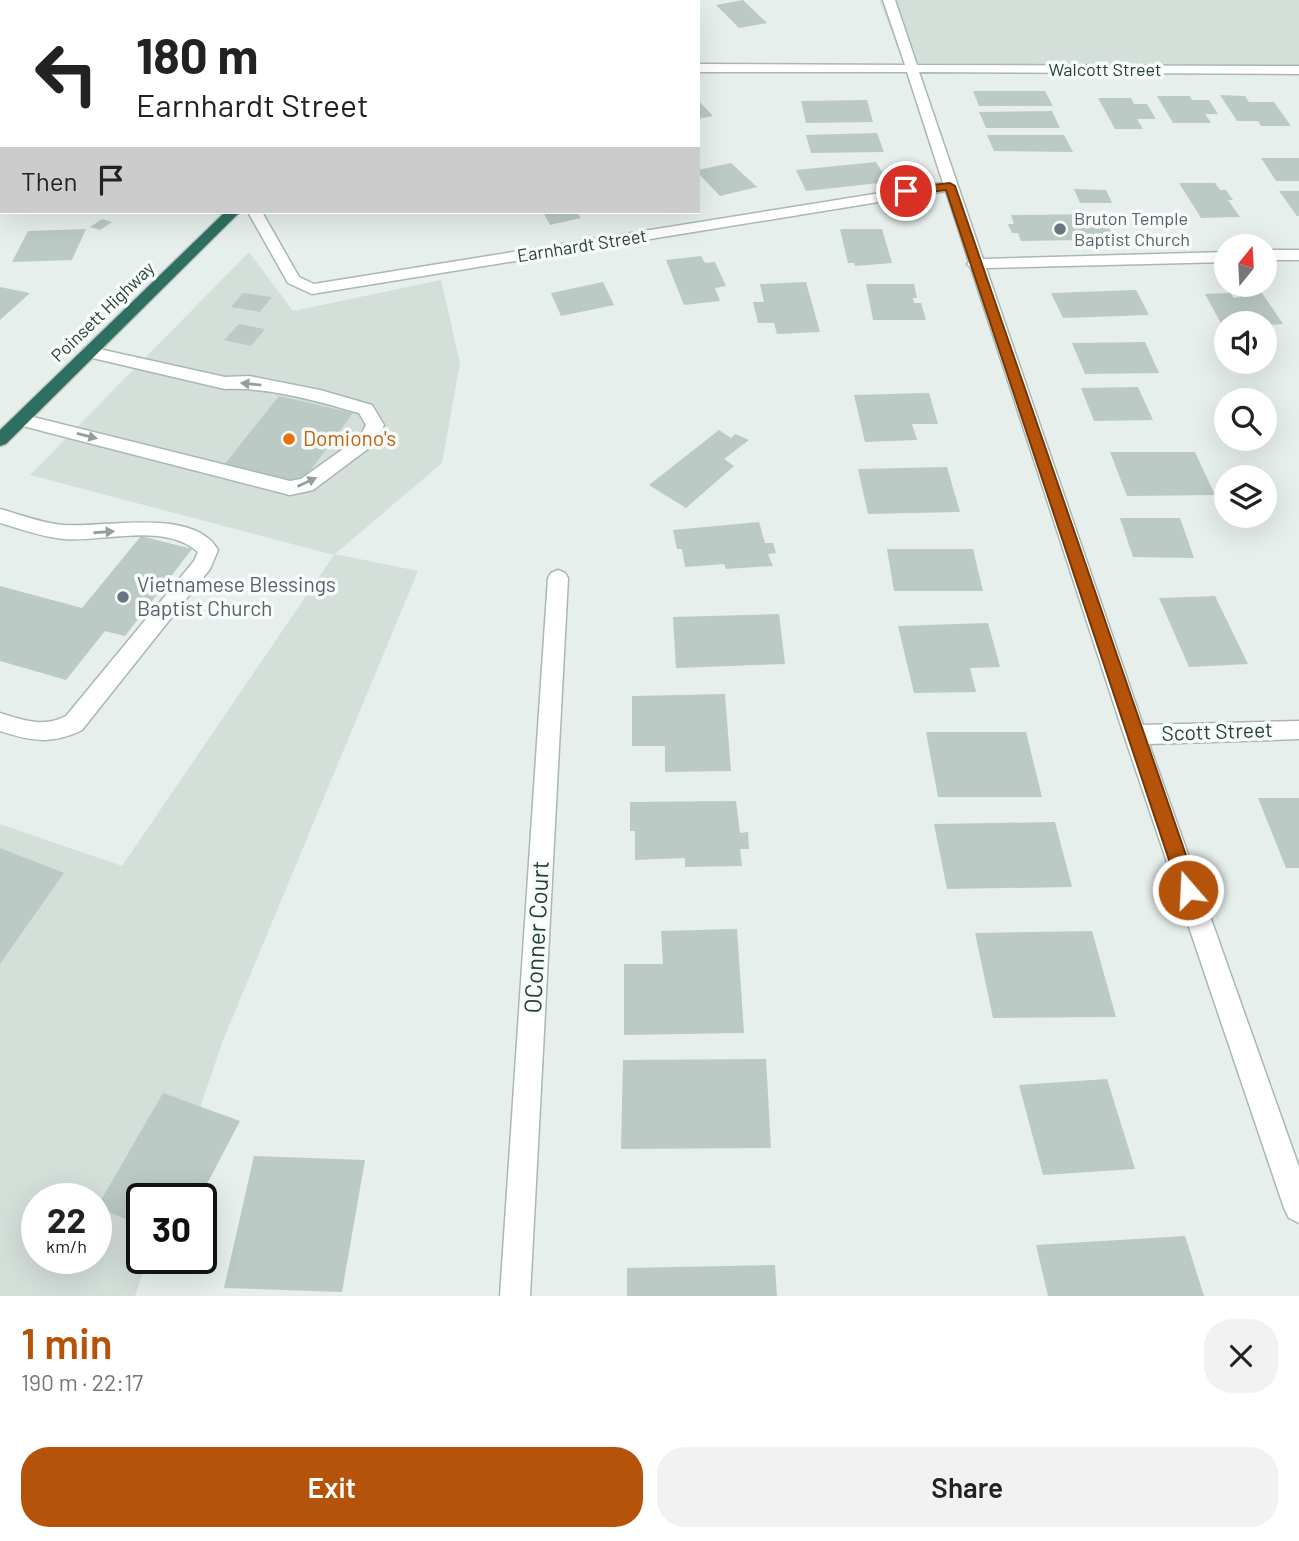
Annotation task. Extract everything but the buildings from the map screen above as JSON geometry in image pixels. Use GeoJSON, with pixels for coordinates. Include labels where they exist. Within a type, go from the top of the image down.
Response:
{"type":"FeatureCollection","features":[{"type":"Feature","properties":{"kind":"highway","name":"Poinsett Highway"},"geometry":{"type":"LineString","coordinates":[[0,440],[231,214]]}},
{"type":"Feature","properties":{"kind":"street"},"geometry":{"type":"LineString","coordinates":[[890,0],[975,264],[1299,1208]]}},
{"type":"Feature","properties":{"kind":"street","name":"Walcott Street"},"geometry":{"type":"LineString","coordinates":[[700,68],[1299,70]]}},
{"type":"Feature","properties":{"kind":"street","name":"Earnhardt Street"},"geometry":{"type":"LineString","coordinates":[[256,214],[293,280],[300,286],[312,289],[950,186]]}},
{"type":"Feature","properties":{"kind":"street"},"geometry":{"type":"LineString","coordinates":[[1278,256],[1299,255]]}},
{"type":"Feature","properties":{"kind":"street"},"geometry":{"type":"LineString","coordinates":[[975,264],[1214,257]]}},
{"type":"Feature","properties":{"kind":"street"},"geometry":{"type":"LineString","coordinates":[[21,419],[290,488],[306,485],[367,441],[375,425],[366,409],[320,396],[249,382],[225,383],[90,352]]}},
{"type":"Feature","properties":{"kind":"street"},"geometry":{"type":"LineString","coordinates":[[0,516],[60,532],[90,533],[148,528],[201,541],[208,550],[203,564],[74,723],[58,732],[35,733],[0,722]]}},
{"type":"Feature","properties":{"kind":"street","name":"OConner Court"},"geometry":{"type":"LineString","coordinates":[[515,1296],[558,578]]}},
{"type":"Feature","properties":{"kind":"street","name":"Scott Street"},"geometry":{"type":"LineString","coordinates":[[1135,735],[1299,730]]}},
{"type":"Feature","properties":{"kind":"shaded area"},"geometry":{"type":"Polygon","coordinates":[[[879,0],[1299,0],[1299,70],[909,74],[879,0]]]}},
{"type":"Feature","properties":{"kind":"shaded area"},"geometry":{"type":"Polygon","coordinates":[[[249,252],[293,311],[441,280],[460,363],[442,463],[335,554],[418,571],[222,1043],[174,1183],[126,1183],[126,1274],[143,1274],[135,1296],[0,1296],[0,824],[122,866],[334,555],[30,475],[249,252]]]}},
{"type":"Feature","properties":{"kind":"place","name":"Bruton Temple Baptist Church"},"geometry":{"type":"Point","coordinates":[1060,229]}},
{"type":"Feature","properties":{"kind":"place","name":"Domiono's"},"geometry":{"type":"Point","coordinates":[289,439]}},
{"type":"Feature","properties":{"kind":"place","name":"Vietnamese Blessings Baptist Church"},"geometry":{"type":"Point","coordinates":[123,597]}},
{"type":"Feature","properties":{"kind":"route"},"geometry":{"type":"LineString","coordinates":[[906,191],[950,186],[1188,890]]}}]}
